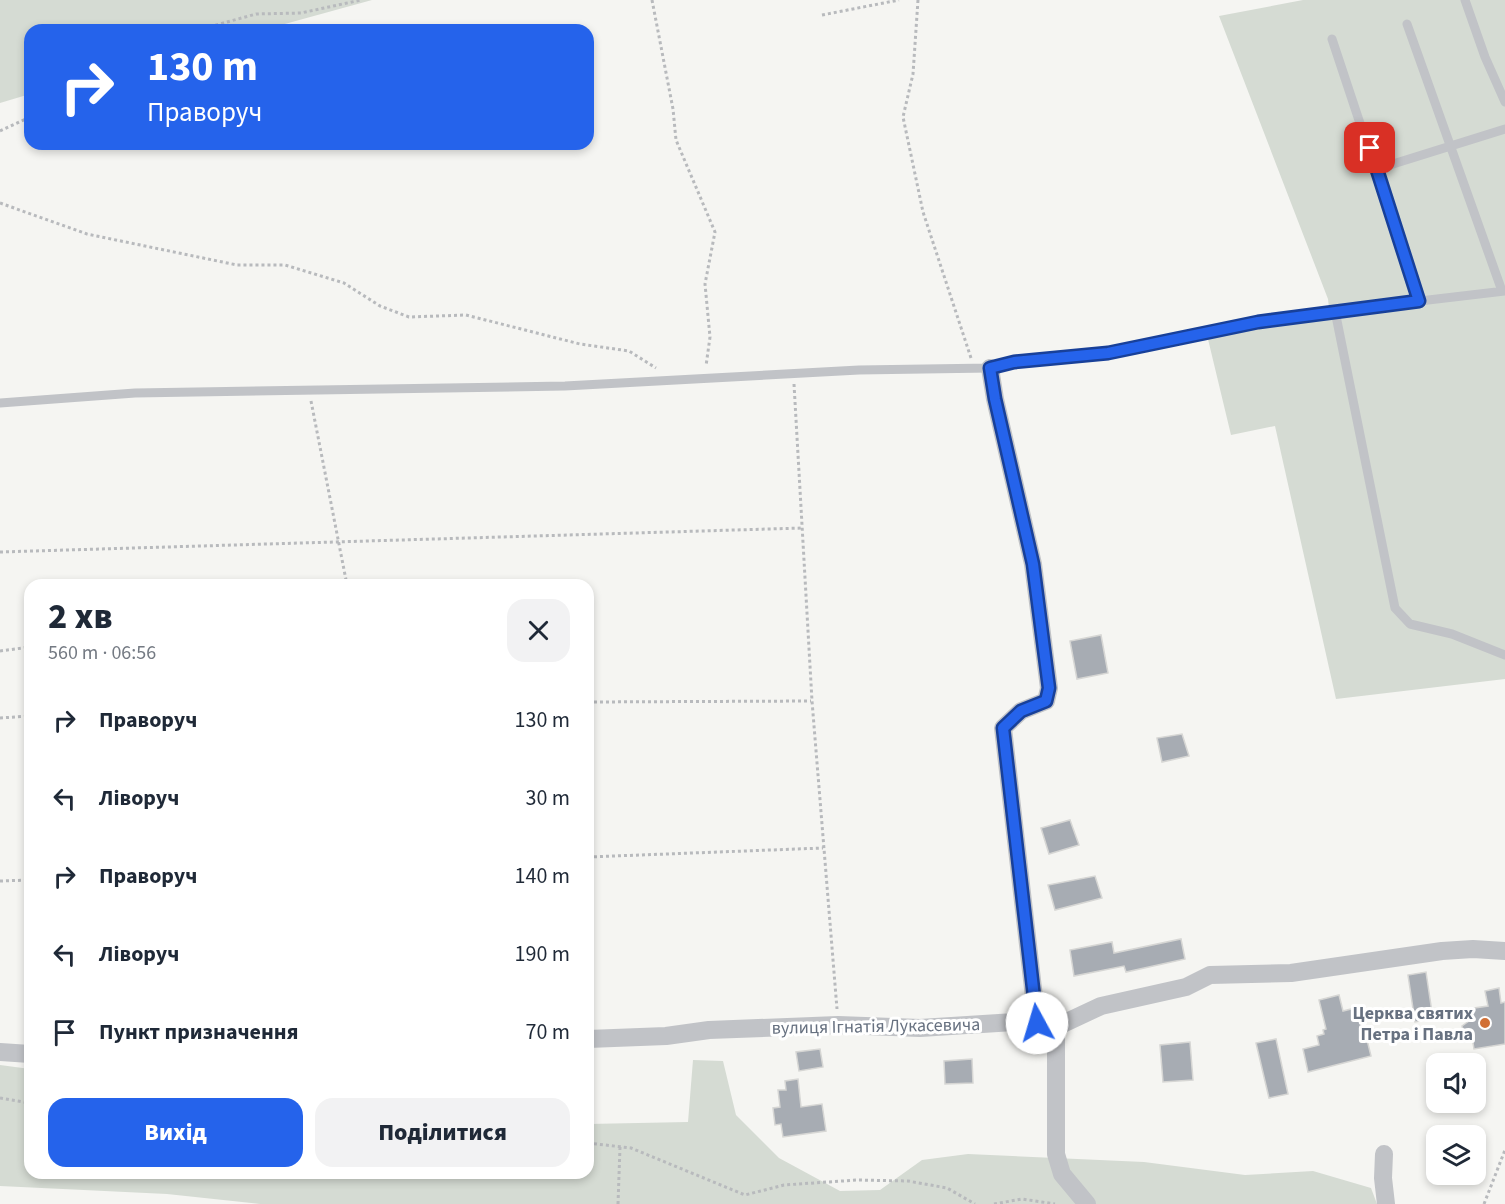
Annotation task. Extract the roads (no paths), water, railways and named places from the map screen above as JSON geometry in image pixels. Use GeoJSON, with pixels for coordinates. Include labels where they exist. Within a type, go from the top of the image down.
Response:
{"type":"FeatureCollection","features":[{"type":"Feature","properties":{"kind":"street"},"geometry":{"type":"LineString","coordinates":[[982,368],[995,399],[1033,564],[1049,688],[1046,701],[1021,711],[1003,728],[1037,1023]]}},
{"type":"Feature","properties":{"kind":"street"},"geometry":{"type":"LineString","coordinates":[[1087,1204],[1062,1174],[1056,1154],[1056,1028],[1101,1006],[1186,987],[1210,975],[1291,973],[1442,951],[1473,949],[1505,951]]}},
{"type":"Feature","properties":{"kind":"street","name":"вулиця Ігнатія Лукасевича"},"geometry":{"type":"LineString","coordinates":[[594,1039],[666,1036],[710,1030],[838,1025],[920,1028],[1029,1021],[1056,1028]]}},
{"type":"Feature","properties":{"kind":"street"},"geometry":{"type":"LineString","coordinates":[[0,1052],[24,1054]]}},
{"type":"Feature","properties":{"kind":"street"},"geometry":{"type":"LineString","coordinates":[[1384,1154],[1383,1178],[1386,1204]]}},
{"type":"Feature","properties":{"kind":"lane"},"geometry":{"type":"LineString","coordinates":[[1465,0],[1505,102]]}},
{"type":"Feature","properties":{"kind":"lane"},"geometry":{"type":"LineString","coordinates":[[0,403],[135,393],[678,382],[859,370],[982,368],[1014,362],[1108,353],[1258,322],[1504,291],[1407,24]]}},
{"type":"Feature","properties":{"kind":"lane"},"geometry":{"type":"LineString","coordinates":[[1332,39],[1419,301]]}},
{"type":"Feature","properties":{"kind":"lane"},"geometry":{"type":"LineString","coordinates":[[1377,170],[1505,129]]}},
{"type":"Feature","properties":{"kind":"lane"},"geometry":{"type":"LineString","coordinates":[[1335,311],[1395,608],[1410,624],[1452,634],[1505,655]]}},
{"type":"Feature","properties":{"kind":"place","name":"Церква святих Петра і Павла"},"geometry":{"type":"Point","coordinates":[1485,1023]}}]}
